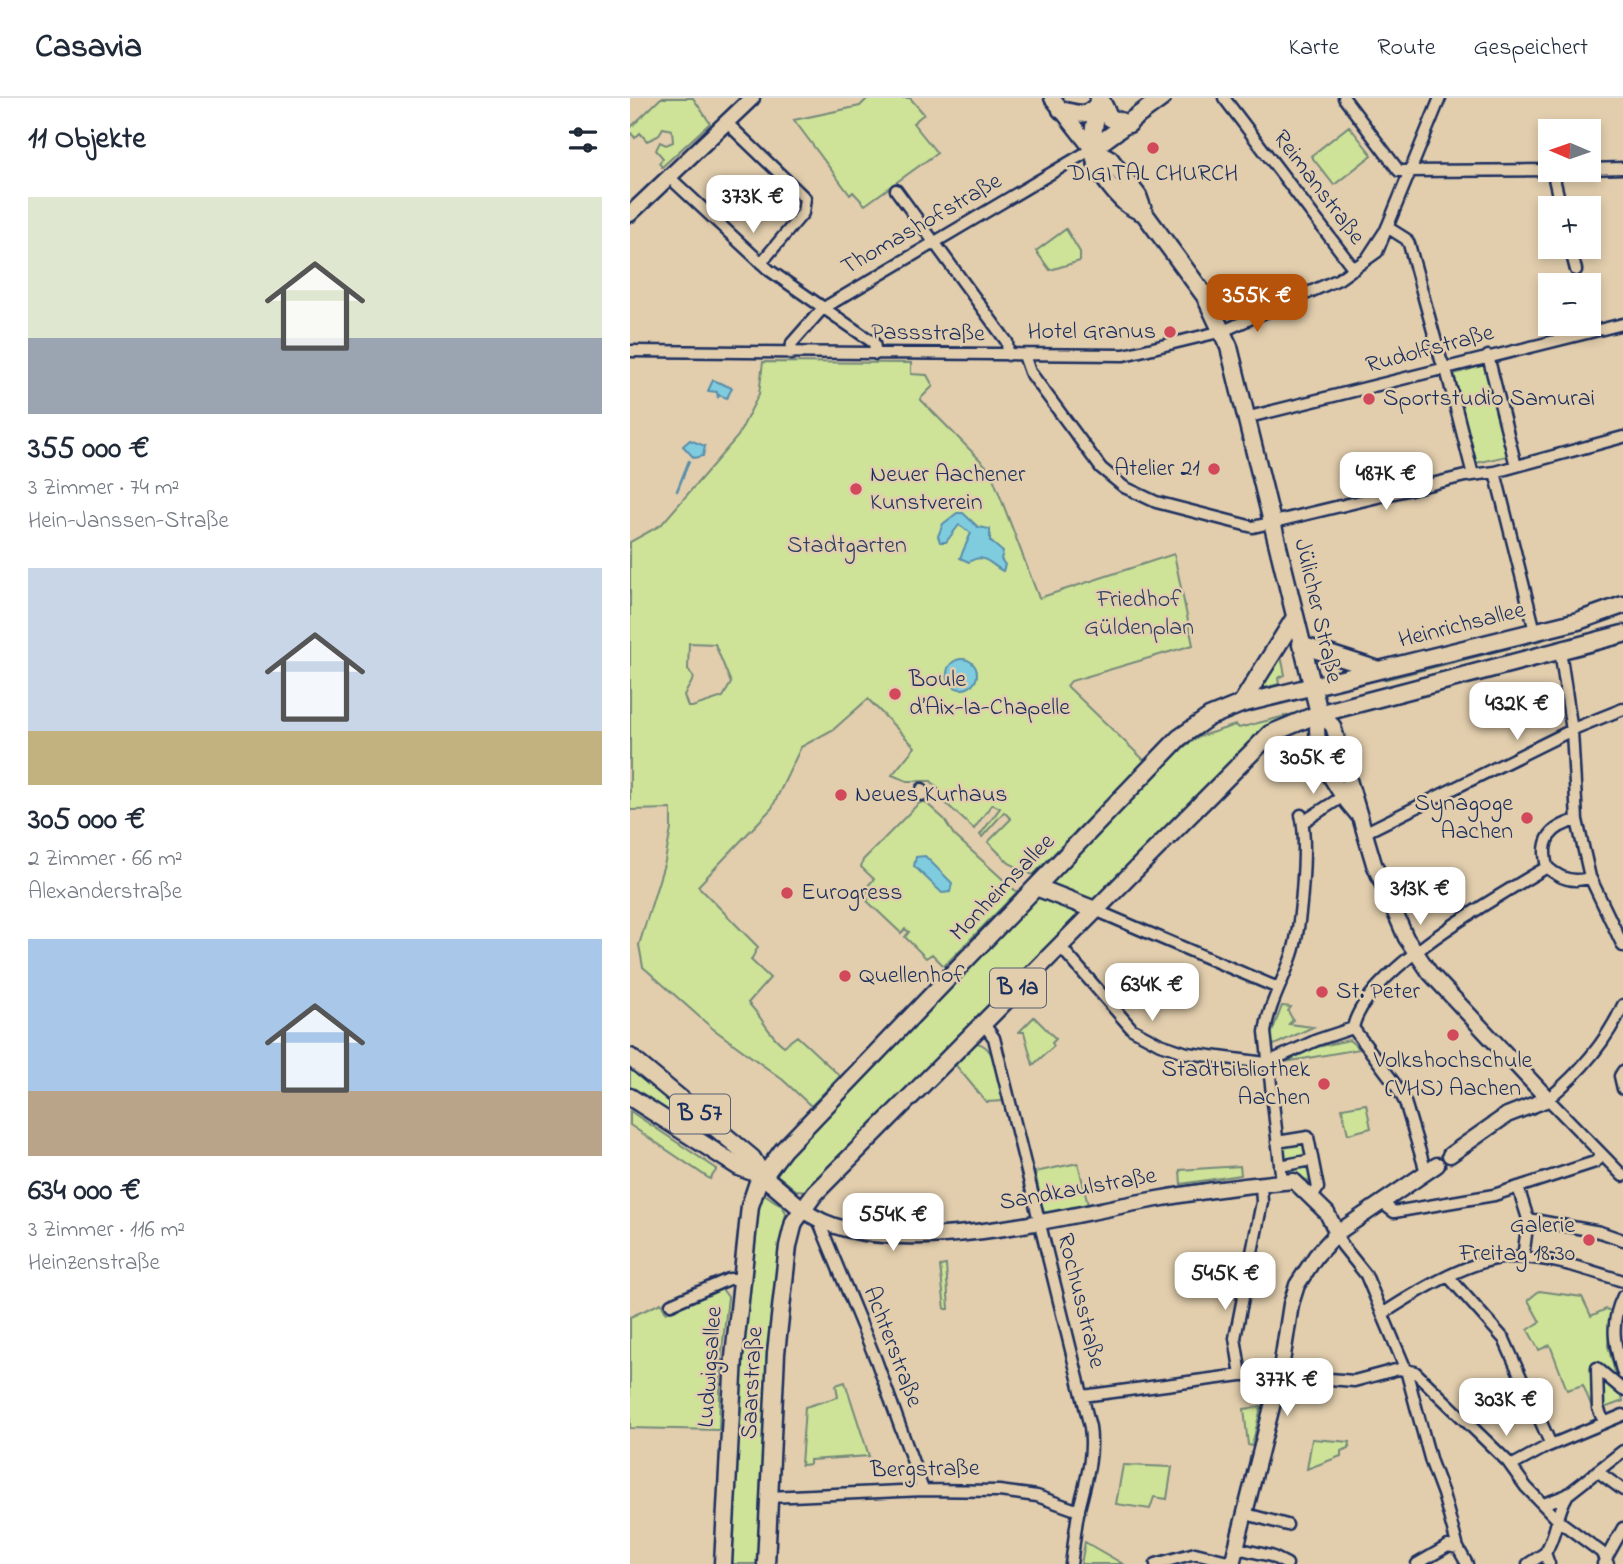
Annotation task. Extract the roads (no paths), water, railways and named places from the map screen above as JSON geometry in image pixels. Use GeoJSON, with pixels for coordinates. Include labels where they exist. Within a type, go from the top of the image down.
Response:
{"type":"FeatureCollection","features":[{"type":"Feature","properties":{"kind":"main road"},"geometry":{"type":"LineString","coordinates":[[1091,149],[1162,98]]}},
{"type":"Feature","properties":{"kind":"main road"},"geometry":{"type":"LineString","coordinates":[[1099,100],[1110,118],[1129,124]]}},
{"type":"Feature","properties":{"kind":"main road"},"geometry":{"type":"LineString","coordinates":[[1056,104],[1082,115],[1093,111],[1099,100]]}},
{"type":"Feature","properties":{"kind":"main road"},"geometry":{"type":"LineString","coordinates":[[1091,149],[1099,100]]}},
{"type":"Feature","properties":{"kind":"main road","name":"Jülicher Straße"},"geometry":{"type":"LineString","coordinates":[[1091,149],[1110,159],[1138,196],[1144,213],[1205,296],[1223,331],[1249,417],[1294,619],[1319,713]]}},
{"type":"Feature","properties":{"kind":"main road","name":"Heinrichsallee"},"geometry":{"type":"LineString","coordinates":[[1311,687],[1535,631],[1623,604]]}},
{"type":"Feature","properties":{"kind":"main road"},"geometry":{"type":"LineString","coordinates":[[1241,704],[1294,619]]}},
{"type":"Feature","properties":{"kind":"main road","name":"Heinrichsallee"},"geometry":{"type":"LineString","coordinates":[[1319,713],[1623,634]]}},
{"type":"Feature","properties":{"kind":"main road"},"geometry":{"type":"LineString","coordinates":[[1301,645],[1379,670]]}},
{"type":"Feature","properties":{"kind":"main road","name":"Monheimsallee"},"geometry":{"type":"LineString","coordinates":[[763,1176],[772,1161],[801,1130],[1179,738],[1209,717],[1241,704],[1311,687]]}},
{"type":"Feature","properties":{"kind":"main road","name":"B 1a"},"geometry":{"type":"LineString","coordinates":[[802,1209],[1262,741],[1270,734],[1319,713]]}},
{"type":"Feature","properties":{"kind":"main road"},"geometry":{"type":"LineString","coordinates":[[1036,887],[1095,910]]}},
{"type":"Feature","properties":{"kind":"main road","name":"B 57"},"geometry":{"type":"LineString","coordinates":[[630,1057],[752,1158],[763,1176],[802,1209]]}},
{"type":"Feature","properties":{"kind":"main road","name":"B 57"},"geometry":{"type":"LineString","coordinates":[[630,1097],[739,1167],[763,1176]]}},
{"type":"Feature","properties":{"kind":"main road","name":"Ludwigsallee"},"geometry":{"type":"LineString","coordinates":[[723,1564],[740,1279],[753,1195],[763,1176]]}},
{"type":"Feature","properties":{"kind":"main road","name":"Saarstraße"},"geometry":{"type":"LineString","coordinates":[[766,1564],[782,1294],[791,1231],[802,1209]]}},
{"type":"Feature","properties":{"kind":"street"},"geometry":{"type":"LineString","coordinates":[[630,214],[752,98]]}},
{"type":"Feature","properties":{"kind":"street","name":"Reimanstraße"},"geometry":{"type":"LineString","coordinates":[[1224,98],[1354,269]]}},
{"type":"Feature","properties":{"kind":"street"},"geometry":{"type":"LineString","coordinates":[[1343,98],[1399,171],[1538,170]]}},
{"type":"Feature","properties":{"kind":"street","name":"Passstraße"},"geometry":{"type":"LineString","coordinates":[[630,351],[1134,354],[1223,331],[1339,279],[1380,248],[1440,98]]}},
{"type":"Feature","properties":{"kind":"street","name":"Jülicher Straße"},"geometry":{"type":"LineString","coordinates":[[1056,104],[1091,149]]}},
{"type":"Feature","properties":{"kind":"street"},"geometry":{"type":"LineString","coordinates":[[726,122],[802,194],[806,203],[803,212],[761,263]]}},
{"type":"Feature","properties":{"kind":"street","name":"Thomashofstraße"},"geometry":{"type":"LineString","coordinates":[[791,354],[792,343],[822,309],[1091,149]]}},
{"type":"Feature","properties":{"kind":"street"},"geometry":{"type":"LineString","coordinates":[[1601,169],[1623,168]]}},
{"type":"Feature","properties":{"kind":"street"},"geometry":{"type":"LineString","coordinates":[[668,176],[761,263],[822,309],[833,311],[874,343],[876,354]]}},
{"type":"Feature","properties":{"kind":"street"},"geometry":{"type":"LineString","coordinates":[[896,190],[1007,342],[1009,355]]}},
{"type":"Feature","properties":{"kind":"street"},"geometry":{"type":"LineString","coordinates":[[1386,229],[1406,239],[1409,244],[1441,360],[1446,369],[1473,475]]}},
{"type":"Feature","properties":{"kind":"street"},"geometry":{"type":"LineString","coordinates":[[1573,259],[1576,270]]}},
{"type":"Feature","properties":{"kind":"street","name":"Rudolfstraße"},"geometry":{"type":"LineString","coordinates":[[1249,417],[1623,324]]}},
{"type":"Feature","properties":{"kind":"street"},"geometry":{"type":"LineString","coordinates":[[1024,355],[1030,372],[1088,451],[1124,487],[1156,502],[1253,527],[1494,472],[1623,437]]}},
{"type":"Feature","properties":{"kind":"street"},"geometry":{"type":"LineString","coordinates":[[1488,356],[1516,466]]}},
{"type":"Feature","properties":{"kind":"street"},"geometry":{"type":"LineString","coordinates":[[1494,472],[1535,631]]}},
{"type":"Feature","properties":{"kind":"street"},"geometry":{"type":"LineString","coordinates":[[1560,650],[1572,731],[1577,820],[1590,877],[1618,923],[1623,946]]}},
{"type":"Feature","properties":{"kind":"street"},"geometry":{"type":"LineString","coordinates":[[1364,833],[1572,731],[1623,709]]}},
{"type":"Feature","properties":{"kind":"street"},"geometry":{"type":"LineString","coordinates":[[1358,816],[1342,797],[1328,773],[1314,732],[1319,713],[1333,726],[1381,886],[1416,953],[1430,974],[1623,1177]]}},
{"type":"Feature","properties":{"kind":"street"},"geometry":{"type":"LineString","coordinates":[[1342,797],[1302,818],[1298,931],[1268,1011],[1266,1063],[1282,1182],[1297,1182],[1313,1196],[1327,1213],[1342,1244],[1366,1275],[1406,1370],[1458,1548],[1467,1564]]}},
{"type":"Feature","properties":{"kind":"street"},"geometry":{"type":"LineString","coordinates":[[1577,820],[1562,824],[1547,836],[1544,855],[1547,867],[1572,880],[1590,877]]}},
{"type":"Feature","properties":{"kind":"street"},"geometry":{"type":"LineString","coordinates":[[1059,945],[1132,1029],[1144,1037],[1187,1053],[1266,1063],[1353,1028],[1360,1007],[1416,953],[1457,921],[1547,867]]}},
{"type":"Feature","properties":{"kind":"street"},"geometry":{"type":"LineString","coordinates":[[1095,910],[1278,988]]}},
{"type":"Feature","properties":{"kind":"street"},"geometry":{"type":"LineString","coordinates":[[1450,1155],[1475,1139],[1537,1108],[1569,1081],[1615,1022],[1623,1004]]}},
{"type":"Feature","properties":{"kind":"street","name":"Rochusstraße"},"geometry":{"type":"LineString","coordinates":[[983,1023],[995,1038],[1083,1396],[1093,1449],[1079,1511],[1071,1564]]}},
{"type":"Feature","properties":{"kind":"street"},"geometry":{"type":"LineString","coordinates":[[1234,1558],[1280,1375],[1291,1304],[1297,1285],[1311,1263],[1338,1233],[1432,1168],[1405,1102],[1353,1028]]}},
{"type":"Feature","properties":{"kind":"street"},"geometry":{"type":"LineString","coordinates":[[1623,1071],[1623,1090]]}},
{"type":"Feature","properties":{"kind":"street"},"geometry":{"type":"LineString","coordinates":[[1277,1142],[1308,1137],[1318,1188],[1313,1196]]}},
{"type":"Feature","properties":{"kind":"street"},"geometry":{"type":"LineString","coordinates":[[1382,1203],[1394,1212],[1494,1195],[1595,1162],[1601,1156]]}},
{"type":"Feature","properties":{"kind":"street"},"geometry":{"type":"LineString","coordinates":[[1280,1166],[1312,1160]]}},
{"type":"Feature","properties":{"kind":"street","name":"Sandkaulstraße"},"geometry":{"type":"LineString","coordinates":[[802,1209],[819,1222],[848,1231],[900,1236],[1039,1222],[1149,1200],[1282,1182]]}},
{"type":"Feature","properties":{"kind":"street"},"geometry":{"type":"LineString","coordinates":[[1241,1375],[1235,1338],[1262,1202],[1261,1185]]}},
{"type":"Feature","properties":{"kind":"street"},"geometry":{"type":"LineString","coordinates":[[1518,1187],[1528,1219],[1523,1258]]}},
{"type":"Feature","properties":{"kind":"street"},"geometry":{"type":"LineString","coordinates":[[1528,1219],[1600,1232],[1623,1240]]}},
{"type":"Feature","properties":{"kind":"street","name":"Achterstraße"},"geometry":{"type":"LineString","coordinates":[[819,1222],[876,1360],[923,1490]]}},
{"type":"Feature","properties":{"kind":"street"},"geometry":{"type":"LineString","coordinates":[[1384,1313],[1424,1286],[1509,1257],[1563,1264],[1623,1281]]}},
{"type":"Feature","properties":{"kind":"street"},"geometry":{"type":"LineString","coordinates":[[1448,1276],[1504,1339],[1550,1445]]}},
{"type":"Feature","properties":{"kind":"street"},"geometry":{"type":"LineString","coordinates":[[671,1304],[729,1279],[740,1279]]}},
{"type":"Feature","properties":{"kind":"street"},"geometry":{"type":"LineString","coordinates":[[1623,1296],[1616,1315],[1614,1335],[1623,1374]]}},
{"type":"Feature","properties":{"kind":"street"},"geometry":{"type":"LineString","coordinates":[[1604,1422],[1598,1408],[1597,1368],[1623,1390]]}},
{"type":"Feature","properties":{"kind":"street"},"geometry":{"type":"LineString","coordinates":[[1083,1396],[1241,1375],[1361,1381],[1399,1369],[1415,1372],[1511,1466],[1526,1487],[1559,1521],[1606,1563],[1619,1543],[1623,1528]]}},
{"type":"Feature","properties":{"kind":"street"},"geometry":{"type":"LineString","coordinates":[[1511,1466],[1550,1445],[1623,1415]]}},
{"type":"Feature","properties":{"kind":"street"},"geometry":{"type":"LineString","coordinates":[[1544,1504],[1567,1495],[1623,1451]]}},
{"type":"Feature","properties":{"kind":"street"},"geometry":{"type":"LineString","coordinates":[[1597,1471],[1623,1490]]}},
{"type":"Feature","properties":{"kind":"street","name":"Bergstraße"},"geometry":{"type":"LineString","coordinates":[[769,1497],[923,1490],[1017,1492],[1079,1511]]}},
{"type":"Feature","properties":{"kind":"street"},"geometry":{"type":"LineString","coordinates":[[1528,1564],[1546,1551],[1567,1495]]}},
{"type":"Feature","properties":{"kind":"street"},"geometry":{"type":"LineString","coordinates":[[1246,1514],[1287,1525]]}},
{"type":"Feature","properties":{"kind":"street"},"geometry":{"type":"LineString","coordinates":[[1417,1564],[1448,1546],[1458,1548]]}},
{"type":"Feature","properties":{"kind":"street"},"geometry":{"type":"LineString","coordinates":[[1546,1551],[1549,1564]]}},
{"type":"Feature","properties":{"kind":"street"},"geometry":{"type":"LineString","coordinates":[[1156,1564],[1195,1553],[1234,1558],[1271,1556],[1287,1564]]}},
{"type":"Feature","properties":{"kind":"water"},"geometry":{"type":"Polygon","coordinates":[[[713,380],[732,388],[727,398],[719,395],[718,398],[717,392],[708,391],[713,380]]]}},
{"type":"Feature","properties":{"kind":"water"},"geometry":{"type":"Polygon","coordinates":[[[690,440],[705,446],[703,456],[694,458],[683,446],[690,440]]]}},
{"type":"Feature","properties":{"kind":"water"},"geometry":{"type":"Polygon","coordinates":[[[957,513],[963,513],[978,527],[990,529],[990,541],[1003,552],[1003,571],[987,560],[979,558],[969,562],[960,558],[971,533],[959,525],[946,542],[940,542],[938,536],[943,524],[957,513]]]}},
{"type":"Feature","properties":{"kind":"water"},"geometry":{"type":"Polygon","coordinates":[[[962,659],[973,663],[977,674],[973,685],[962,689],[951,685],[947,674],[951,663],[962,659]]]}},
{"type":"Feature","properties":{"kind":"water"},"geometry":{"type":"Polygon","coordinates":[[[925,856],[952,883],[950,892],[942,893],[914,866],[916,857],[925,856]]]}},
{"type":"Feature","properties":{"kind":"water"},"geometry":{"type":"Polygon","coordinates":[[[1482,1403],[1491,1411],[1479,1424],[1470,1416],[1482,1403]]]}},
{"type":"Feature","properties":{"kind":"waterway"},"geometry":{"type":"LineString","coordinates":[[677,491],[689,461]]}},
{"type":"Feature","properties":{"kind":"place","name":"DIGITAL CHURCH"},"geometry":{"type":"Point","coordinates":[1153,148]}},
{"type":"Feature","properties":{"kind":"place","name":"Hotel Granus"},"geometry":{"type":"Point","coordinates":[1170,332]}},
{"type":"Feature","properties":{"kind":"place","name":"Sportstudio Samurai"},"geometry":{"type":"Point","coordinates":[1369,399]}},
{"type":"Feature","properties":{"kind":"place","name":"Atelier 21"},"geometry":{"type":"Point","coordinates":[1214,469]}},
{"type":"Feature","properties":{"kind":"place","name":"Neuer Aachener Kunstverein"},"geometry":{"type":"Point","coordinates":[856,489]}},
{"type":"Feature","properties":{"kind":"place","name":"Boule d’Aix-la-Chapelle"},"geometry":{"type":"Point","coordinates":[895,694]}},
{"type":"Feature","properties":{"kind":"place","name":"Neues Kurhaus"},"geometry":{"type":"Point","coordinates":[841,795]}},
{"type":"Feature","properties":{"kind":"place","name":"Synagoge Aachen"},"geometry":{"type":"Point","coordinates":[1527,818]}},
{"type":"Feature","properties":{"kind":"place","name":"Eurogress"},"geometry":{"type":"Point","coordinates":[787,893]}},
{"type":"Feature","properties":{"kind":"place","name":"Quellenhof"},"geometry":{"type":"Point","coordinates":[845,976]}},
{"type":"Feature","properties":{"kind":"place","name":"St. Peter"},"geometry":{"type":"Point","coordinates":[1322,992]}},
{"type":"Feature","properties":{"kind":"place","name":"Volkshochschule (VHS) Aachen"},"geometry":{"type":"Point","coordinates":[1453,1035]}},
{"type":"Feature","properties":{"kind":"place","name":"Stadtbibliothek Aachen"},"geometry":{"type":"Point","coordinates":[1324,1084]}},
{"type":"Feature","properties":{"kind":"place","name":"Galerie Freitag 18.30"},"geometry":{"type":"Point","coordinates":[1589,1240]}},
{"type":"Feature","properties":{"kind":"park label","name":"Stadtgarten"},"geometry":{"type":"Point","coordinates":[847,546]}},
{"type":"Feature","properties":{"kind":"park label","name":"Friedhof Güldenplan"},"geometry":{"type":"Point","coordinates":[1139,614]}}]}
